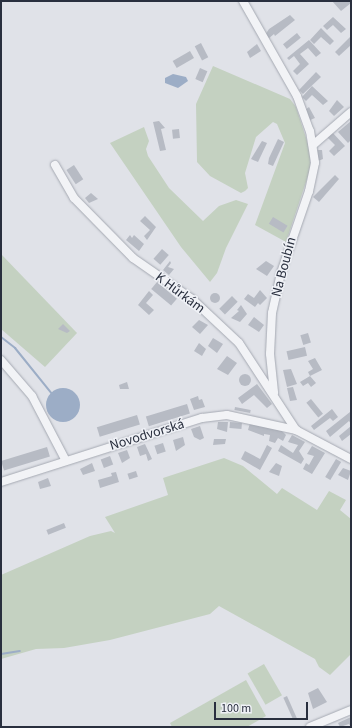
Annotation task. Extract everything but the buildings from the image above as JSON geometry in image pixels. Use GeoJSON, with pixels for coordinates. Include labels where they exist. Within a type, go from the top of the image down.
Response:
{"type":"FeatureCollection","features":[{"type":"Feature","properties":{"kind":"street","name":"Na Boubín"},"geometry":{"type":"LineString","coordinates":[[243,1],[291,84],[310,130],[315,163],[309,191],[288,250],[272,313],[270,354],[274,393]]}},
{"type":"Feature","properties":{"kind":"street"},"geometry":{"type":"LineString","coordinates":[[312,145],[351,112]]}},
{"type":"Feature","properties":{"kind":"street","name":"K Hůrkám"},"geometry":{"type":"LineString","coordinates":[[55,165],[74,198],[133,258],[192,299],[240,343],[274,393],[296,430]]}},
{"type":"Feature","properties":{"kind":"street"},"geometry":{"type":"LineString","coordinates":[[1,360],[32,396],[66,461]]}},
{"type":"Feature","properties":{"kind":"street","name":"Novodvorská"},"geometry":{"type":"LineString","coordinates":[[1,482],[202,418],[240,416],[296,430],[351,459]]}},
{"type":"Feature","properties":{"kind":"street"},"geometry":{"type":"LineString","coordinates":[[310,727],[351,710]]}},
{"type":"Feature","properties":{"kind":"green space"},"geometry":{"type":"Polygon","coordinates":[[[213,66],[290,99],[296,107],[310,150],[310,170],[286,242],[255,225],[285,143],[277,124],[273,122],[256,137],[245,173],[248,188],[241,193],[210,176],[197,162],[196,104],[213,66]]]}},
{"type":"Feature","properties":{"kind":"green space"},"geometry":{"type":"Polygon","coordinates":[[[144,127],[149,141],[146,149],[148,156],[169,188],[203,221],[219,206],[236,200],[248,204],[226,248],[217,273],[210,282],[181,247],[110,143],[144,127]]]}},
{"type":"Feature","properties":{"kind":"green space"},"geometry":{"type":"Polygon","coordinates":[[[1,254],[77,333],[45,367],[1,329],[1,254]]]}},
{"type":"Feature","properties":{"kind":"green space"},"geometry":{"type":"Polygon","coordinates":[[[224,458],[243,466],[277,494],[282,488],[317,510],[329,491],[346,500],[340,510],[351,519],[351,654],[330,675],[319,667],[315,659],[219,606],[210,614],[110,640],[64,648],[36,649],[1,659],[1,575],[90,536],[111,531],[115,533],[105,517],[168,495],[163,478],[224,458]]]}},
{"type":"Feature","properties":{"kind":"green space"},"geometry":{"type":"Polygon","coordinates":[[[264,664],[282,695],[266,705],[248,674],[264,664]]]}},
{"type":"Feature","properties":{"kind":"green space"},"geometry":{"type":"Polygon","coordinates":[[[246,680],[266,716],[247,727],[172,727],[170,723],[246,680]]]}},
{"type":"Feature","properties":{"kind":"water"},"geometry":{"type":"Polygon","coordinates":[[[173,74],[186,77],[188,81],[178,88],[165,83],[165,78],[173,74]]]}},
{"type":"Feature","properties":{"kind":"water"},"geometry":{"type":"Polygon","coordinates":[[[63,388],[69,389],[75,393],[79,399],[79,411],[75,417],[69,421],[63,422],[57,421],[51,417],[47,411],[46,405],[47,399],[51,393],[57,389],[63,388]]]}},
{"type":"Feature","properties":{"kind":"waterway"},"geometry":{"type":"LineString","coordinates":[[1,337],[15,348],[52,394]]}},
{"type":"Feature","properties":{"kind":"waterway"},"geometry":{"type":"LineString","coordinates":[[1,654],[20,651]]}}]}
